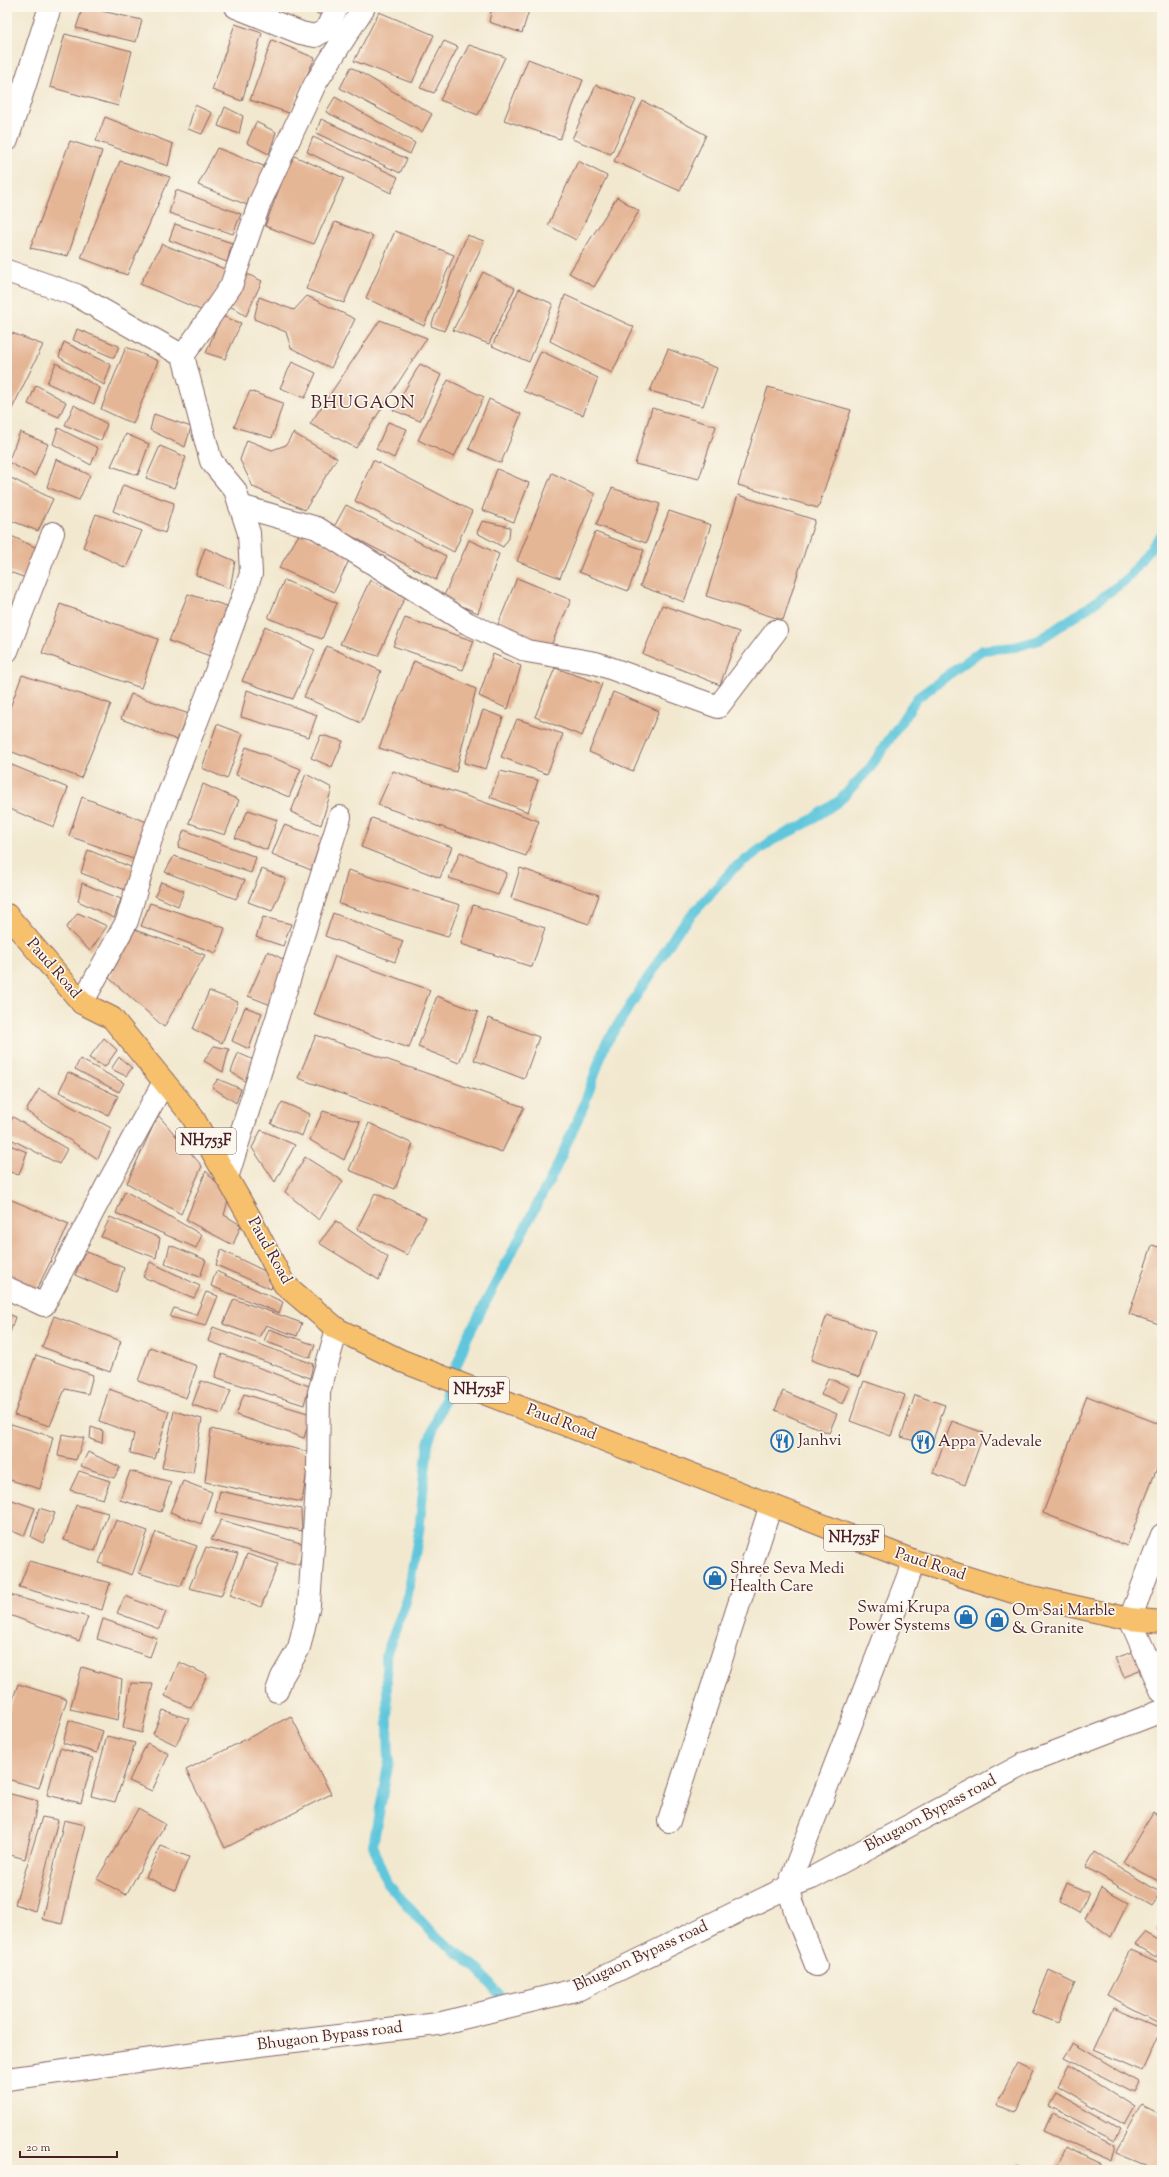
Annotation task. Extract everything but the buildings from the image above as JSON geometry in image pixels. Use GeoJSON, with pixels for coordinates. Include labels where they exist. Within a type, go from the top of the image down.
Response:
{"type":"FeatureCollection","features":[{"type":"Feature","properties":{"kind":"main road","name":"Paud Road"},"geometry":{"type":"LineString","coordinates":[[7,915],[82,1003],[112,1018],[192,1116],[250,1218],[284,1284],[337,1329],[402,1361],[914,1561],[1023,1595],[1130,1619],[1162,1622]]}},
{"type":"Feature","properties":{"kind":"street"},"geometry":{"type":"LineString","coordinates":[[7,140],[50,7]]}},
{"type":"Feature","properties":{"kind":"street"},"geometry":{"type":"LineString","coordinates":[[236,7],[301,34],[316,36],[326,30],[337,7]]}},
{"type":"Feature","properties":{"kind":"street"},"geometry":{"type":"LineString","coordinates":[[183,356],[231,286],[260,202],[315,84],[364,7]]}},
{"type":"Feature","properties":{"kind":"street"},"geometry":{"type":"LineString","coordinates":[[7,271],[76,295],[183,356],[211,461],[235,490],[248,533],[251,574],[213,680],[151,839],[127,921],[82,1003]]}},
{"type":"Feature","properties":{"kind":"street"},"geometry":{"type":"LineString","coordinates":[[240,506],[317,528],[467,623],[527,651],[596,664],[718,707],[776,630]]}},
{"type":"Feature","properties":{"kind":"street"},"geometry":{"type":"LineString","coordinates":[[7,650],[53,533]]}},
{"type":"Feature","properties":{"kind":"street"},"geometry":{"type":"LineString","coordinates":[[227,1178],[340,817]]}},
{"type":"Feature","properties":{"kind":"street"},"geometry":{"type":"LineString","coordinates":[[7,1288],[44,1305],[107,1185],[164,1082]]}},
{"type":"Feature","properties":{"kind":"street"},"geometry":{"type":"LineString","coordinates":[[277,1690],[282,1677],[299,1648],[308,1605],[318,1487],[319,1392],[337,1329]]}},
{"type":"Feature","properties":{"kind":"street"},"geometry":{"type":"LineString","coordinates":[[669,1821],[771,1505]]}},
{"type":"Feature","properties":{"kind":"street"},"geometry":{"type":"LineString","coordinates":[[1162,1535],[1130,1619],[1162,1692]]}},
{"type":"Feature","properties":{"kind":"street"},"geometry":{"type":"LineString","coordinates":[[816,1965],[797,1917],[788,1887],[914,1561]]}},
{"type":"Feature","properties":{"kind":"street","name":"Bhugaon Bypass road"},"geometry":{"type":"LineString","coordinates":[[7,2080],[203,2052],[438,2024],[579,1989],[788,1887],[812,1878],[1024,1764],[1162,1711]]}},
{"type":"Feature","properties":{"kind":"waterway"},"geometry":{"type":"LineString","coordinates":[[499,1994],[477,1968],[433,1934],[387,1883],[373,1845],[389,1761],[386,1655],[407,1599],[419,1532],[428,1443],[467,1338],[556,1168],[584,1105],[605,1045],[679,929],[734,868],[773,840],[805,824],[839,801],[870,768],[917,698],[982,650],[1015,647],[1039,640],[1089,607],[1127,579],[1162,534]]}},
{"type":"Feature","properties":{"kind":"place","name":"Janhvi"},"geometry":{"type":"Point","coordinates":[782,1441]}},
{"type":"Feature","properties":{"kind":"place","name":"Appa Vadevale"},"geometry":{"type":"Point","coordinates":[923,1442]}},
{"type":"Feature","properties":{"kind":"place","name":"Shree Seva Medi Health Care"},"geometry":{"type":"Point","coordinates":[715,1578]}},
{"type":"Feature","properties":{"kind":"place","name":"Swami Krupa Power Systems"},"geometry":{"type":"Point","coordinates":[966,1617]}},
{"type":"Feature","properties":{"kind":"place","name":"Om Sai Marble & Granite"},"geometry":{"type":"Point","coordinates":[997,1620]}},
{"type":"Feature","properties":{"kind":"district","name":"BHUGAON"},"geometry":{"type":"Point","coordinates":[363,404]}}]}
